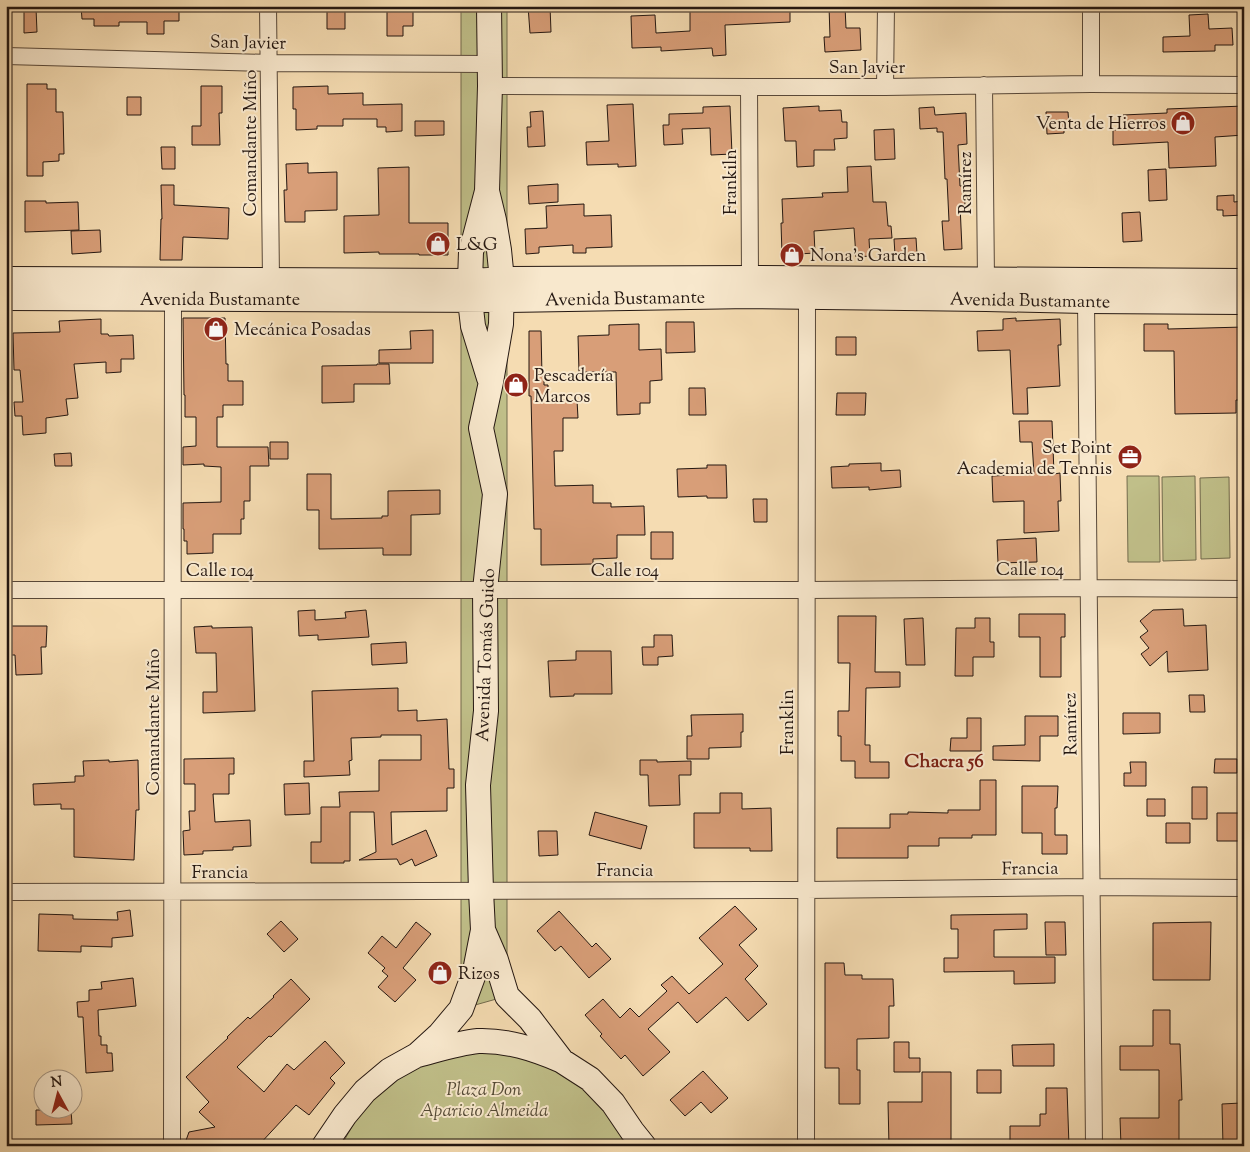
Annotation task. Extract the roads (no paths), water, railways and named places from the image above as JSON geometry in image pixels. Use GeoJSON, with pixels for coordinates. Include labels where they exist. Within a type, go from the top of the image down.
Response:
{"type":"FeatureCollection","features":[{"type":"Feature","properties":{"kind":"main road","name":"Avenida Tomás Guido"},"geometry":{"type":"LineString","coordinates":[[489,6],[487,191],[471,252],[470,290],[473,326],[491,382]]}},
{"type":"Feature","properties":{"kind":"main road","name":"Avenida Tomás Guido"},"geometry":{"type":"LineString","coordinates":[[324,1146],[345,1115],[366,1091],[390,1070],[417,1055],[440,1034],[461,1009],[475,971],[483,930],[478,785],[486,711],[485,590],[495,494],[481,428],[501,324],[502,290],[499,250],[487,191]]}},
{"type":"Feature","properties":{"kind":"main road","name":"Avenida Bustamante"},"geometry":{"type":"LineString","coordinates":[[502,290],[750,278],[1244,281]]}},
{"type":"Feature","properties":{"kind":"main road","name":"Avenida Bustamante"},"geometry":{"type":"LineString","coordinates":[[6,279],[271,280],[470,290]]}},
{"type":"Feature","properties":{"kind":"main road","name":"Avenida Bustamante"},"geometry":{"type":"LineString","coordinates":[[6,298],[173,299],[502,290],[807,298],[1244,302]]}},
{"type":"Feature","properties":{"kind":"main road","name":"Avenida Tomás Guido"},"geometry":{"type":"LineString","coordinates":[[483,930],[496,960],[507,996],[530,1019],[562,1060]]}},
{"type":"Feature","properties":{"kind":"main road","name":"Avenida Tomás Guido"},"geometry":{"type":"LineString","coordinates":[[417,1055],[478,1041],[503,1042],[532,1048],[562,1060],[590,1079],[613,1103],[638,1141]]}},
{"type":"Feature","properties":{"kind":"main road","name":"Avenida Tomás Guido"},"geometry":{"type":"LineString","coordinates":[[329,1146],[345,1115]]}},
{"type":"Feature","properties":{"kind":"street","name":"Comandante Miño"},"geometry":{"type":"LineString","coordinates":[[268,6],[271,280]]}},
{"type":"Feature","properties":{"kind":"street"},"geometry":{"type":"LineString","coordinates":[[885,87],[886,6]]}},
{"type":"Feature","properties":{"kind":"street"},"geometry":{"type":"LineString","coordinates":[[1091,6],[1091,84]]}},
{"type":"Feature","properties":{"kind":"street","name":"San Javier"},"geometry":{"type":"LineString","coordinates":[[6,56],[269,63],[749,87],[1091,84],[1244,85]]}},
{"type":"Feature","properties":{"kind":"street","name":"Ramírez"},"geometry":{"type":"LineString","coordinates":[[984,85],[986,280]]}},
{"type":"Feature","properties":{"kind":"street","name":"Frankiln"},"geometry":{"type":"LineString","coordinates":[[749,87],[750,278]]}},
{"type":"Feature","properties":{"kind":"street","name":"Franklin"},"geometry":{"type":"LineString","coordinates":[[806,1146],[807,298]]}},
{"type":"Feature","properties":{"kind":"street","name":"Comandante Miño"},"geometry":{"type":"LineString","coordinates":[[172,1146],[173,299]]}},
{"type":"Feature","properties":{"kind":"street","name":"Ramírez"},"geometry":{"type":"LineString","coordinates":[[1086,301],[1094,1146]]}},
{"type":"Feature","properties":{"kind":"street","name":"Calle 104"},"geometry":{"type":"LineString","coordinates":[[6,590],[1244,589]]}},
{"type":"Feature","properties":{"kind":"street","name":"Francia"},"geometry":{"type":"LineString","coordinates":[[6,892],[1244,888]]}},
{"type":"Feature","properties":{"kind":"place","name":"Venta de Hierros"},"geometry":{"type":"Point","coordinates":[1183,123]}},
{"type":"Feature","properties":{"kind":"place","name":"L&G"},"geometry":{"type":"Point","coordinates":[438,244]}},
{"type":"Feature","properties":{"kind":"place","name":"Nona's Garden"},"geometry":{"type":"Point","coordinates":[792,255]}},
{"type":"Feature","properties":{"kind":"place","name":"Mecánica Posadas"},"geometry":{"type":"Point","coordinates":[216,329]}},
{"type":"Feature","properties":{"kind":"place","name":"Pescadería Marcos"},"geometry":{"type":"Point","coordinates":[516,385]}},
{"type":"Feature","properties":{"kind":"place","name":"Set Point Academia de Tennis"},"geometry":{"type":"Point","coordinates":[1130,457]}},
{"type":"Feature","properties":{"kind":"place","name":"Rizos"},"geometry":{"type":"Point","coordinates":[440,973]}},
{"type":"Feature","properties":{"kind":"district","name":"Chacra 56"},"geometry":{"type":"Point","coordinates":[944,760]}},
{"type":"Feature","properties":{"kind":"park label","name":"Plaza Don Aparicio Almeida"},"geometry":{"type":"Point","coordinates":[484,1099]}}]}
